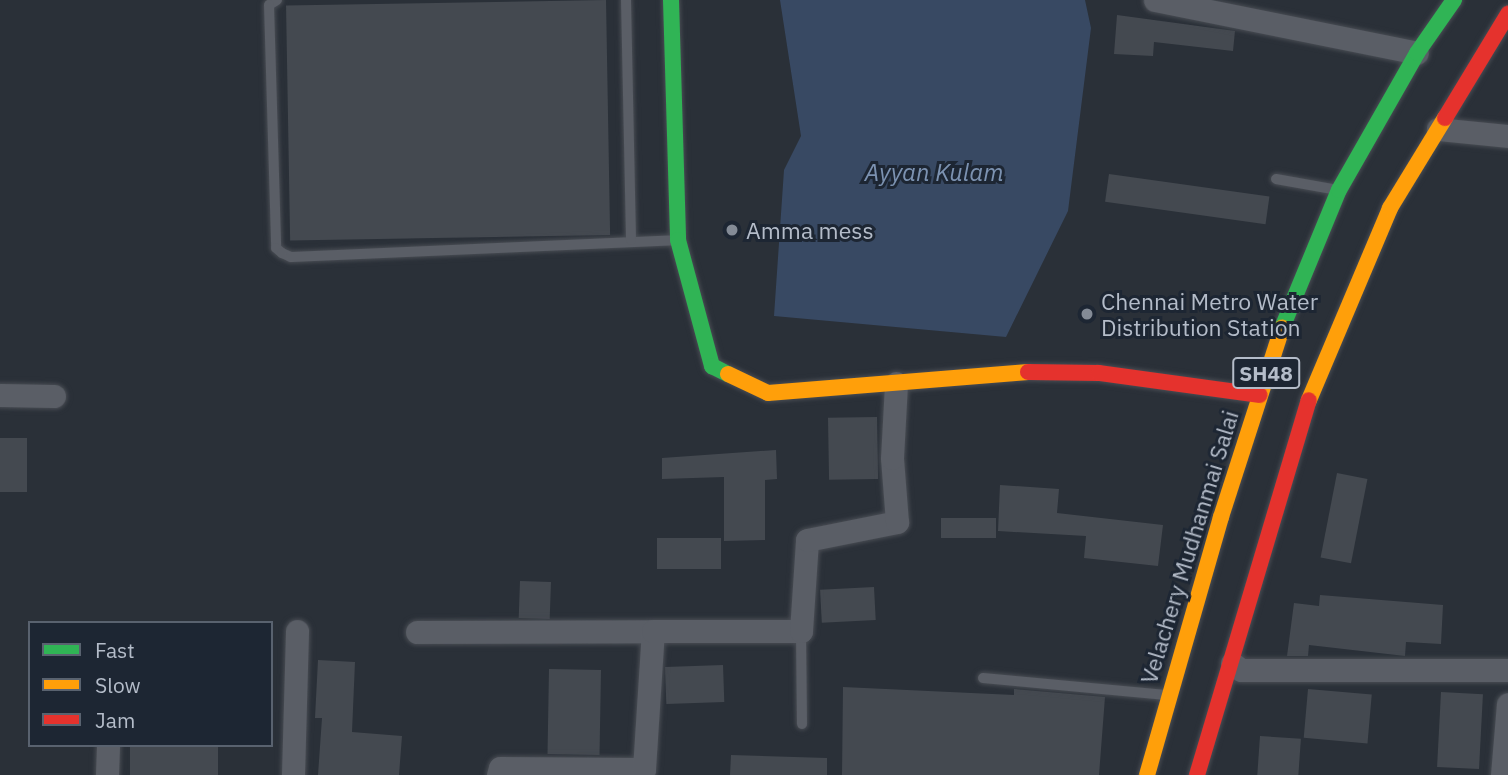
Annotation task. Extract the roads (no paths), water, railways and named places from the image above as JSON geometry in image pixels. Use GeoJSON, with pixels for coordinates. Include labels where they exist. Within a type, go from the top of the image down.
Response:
{"type":"FeatureCollection","features":[{"type":"Feature","properties":{"kind":"main road"},"geometry":{"type":"LineString","coordinates":[[671,0],[678,240],[712,366],[768,393],[1002,371],[1098,373],[1259,395]]}},
{"type":"Feature","properties":{"kind":"main road","name":"Velachery Mudhanmai Salai"},"geometry":{"type":"LineString","coordinates":[[1147,775],[1168,695],[1259,395],[1293,295],[1339,190],[1417,53],[1454,0]]}},
{"type":"Feature","properties":{"kind":"main road","name":"SH48"},"geometry":{"type":"LineString","coordinates":[[1197,775],[1305,409],[1390,208],[1508,14]]}},
{"type":"Feature","properties":{"kind":"street"},"geometry":{"type":"LineString","coordinates":[[1155,0],[1417,53]]}},
{"type":"Feature","properties":{"kind":"street"},"geometry":{"type":"LineString","coordinates":[[1438,129],[1508,135]]}},
{"type":"Feature","properties":{"kind":"street"},"geometry":{"type":"LineString","coordinates":[[417,632],[801,631],[807,540],[897,522],[892,458],[896,383]]}},
{"type":"Feature","properties":{"kind":"street"},"geometry":{"type":"LineString","coordinates":[[0,395],[54,396]]}},
{"type":"Feature","properties":{"kind":"street"},"geometry":{"type":"LineString","coordinates":[[293,775],[297,631]]}},
{"type":"Feature","properties":{"kind":"street"},"geometry":{"type":"LineString","coordinates":[[498,775],[500,768],[644,769],[653,631]]}},
{"type":"Feature","properties":{"kind":"street"},"geometry":{"type":"LineString","coordinates":[[1231,663],[1241,670],[1508,670]]}},
{"type":"Feature","properties":{"kind":"street"},"geometry":{"type":"LineString","coordinates":[[1502,775],[1508,704]]}},
{"type":"Feature","properties":{"kind":"street"},"geometry":{"type":"LineString","coordinates":[[107,775],[108,747]]}},
{"type":"Feature","properties":{"kind":"lane"},"geometry":{"type":"LineString","coordinates":[[277,0],[269,5],[276,248],[282,253],[291,257],[678,240]]}},
{"type":"Feature","properties":{"kind":"lane"},"geometry":{"type":"LineString","coordinates":[[626,0],[631,240]]}},
{"type":"Feature","properties":{"kind":"lane"},"geometry":{"type":"LineString","coordinates":[[1276,179],[1339,190]]}},
{"type":"Feature","properties":{"kind":"lane"},"geometry":{"type":"LineString","coordinates":[[801,631],[802,724]]}},
{"type":"Feature","properties":{"kind":"lane"},"geometry":{"type":"LineString","coordinates":[[983,678],[1168,695]]}},
{"type":"Feature","properties":{"kind":"water","name":"Ayyan Kulam"},"geometry":{"type":"Polygon","coordinates":[[[780,0],[1085,0],[1091,28],[1068,211],[1006,337],[774,316],[784,170],[801,136],[780,0]]]}},
{"type":"Feature","properties":{"kind":"place","name":"Amma mess"},"geometry":{"type":"Point","coordinates":[732,230]}},
{"type":"Feature","properties":{"kind":"place","name":"Chennai Metro Water Distribution Station"},"geometry":{"type":"Point","coordinates":[1087,314]}}]}
